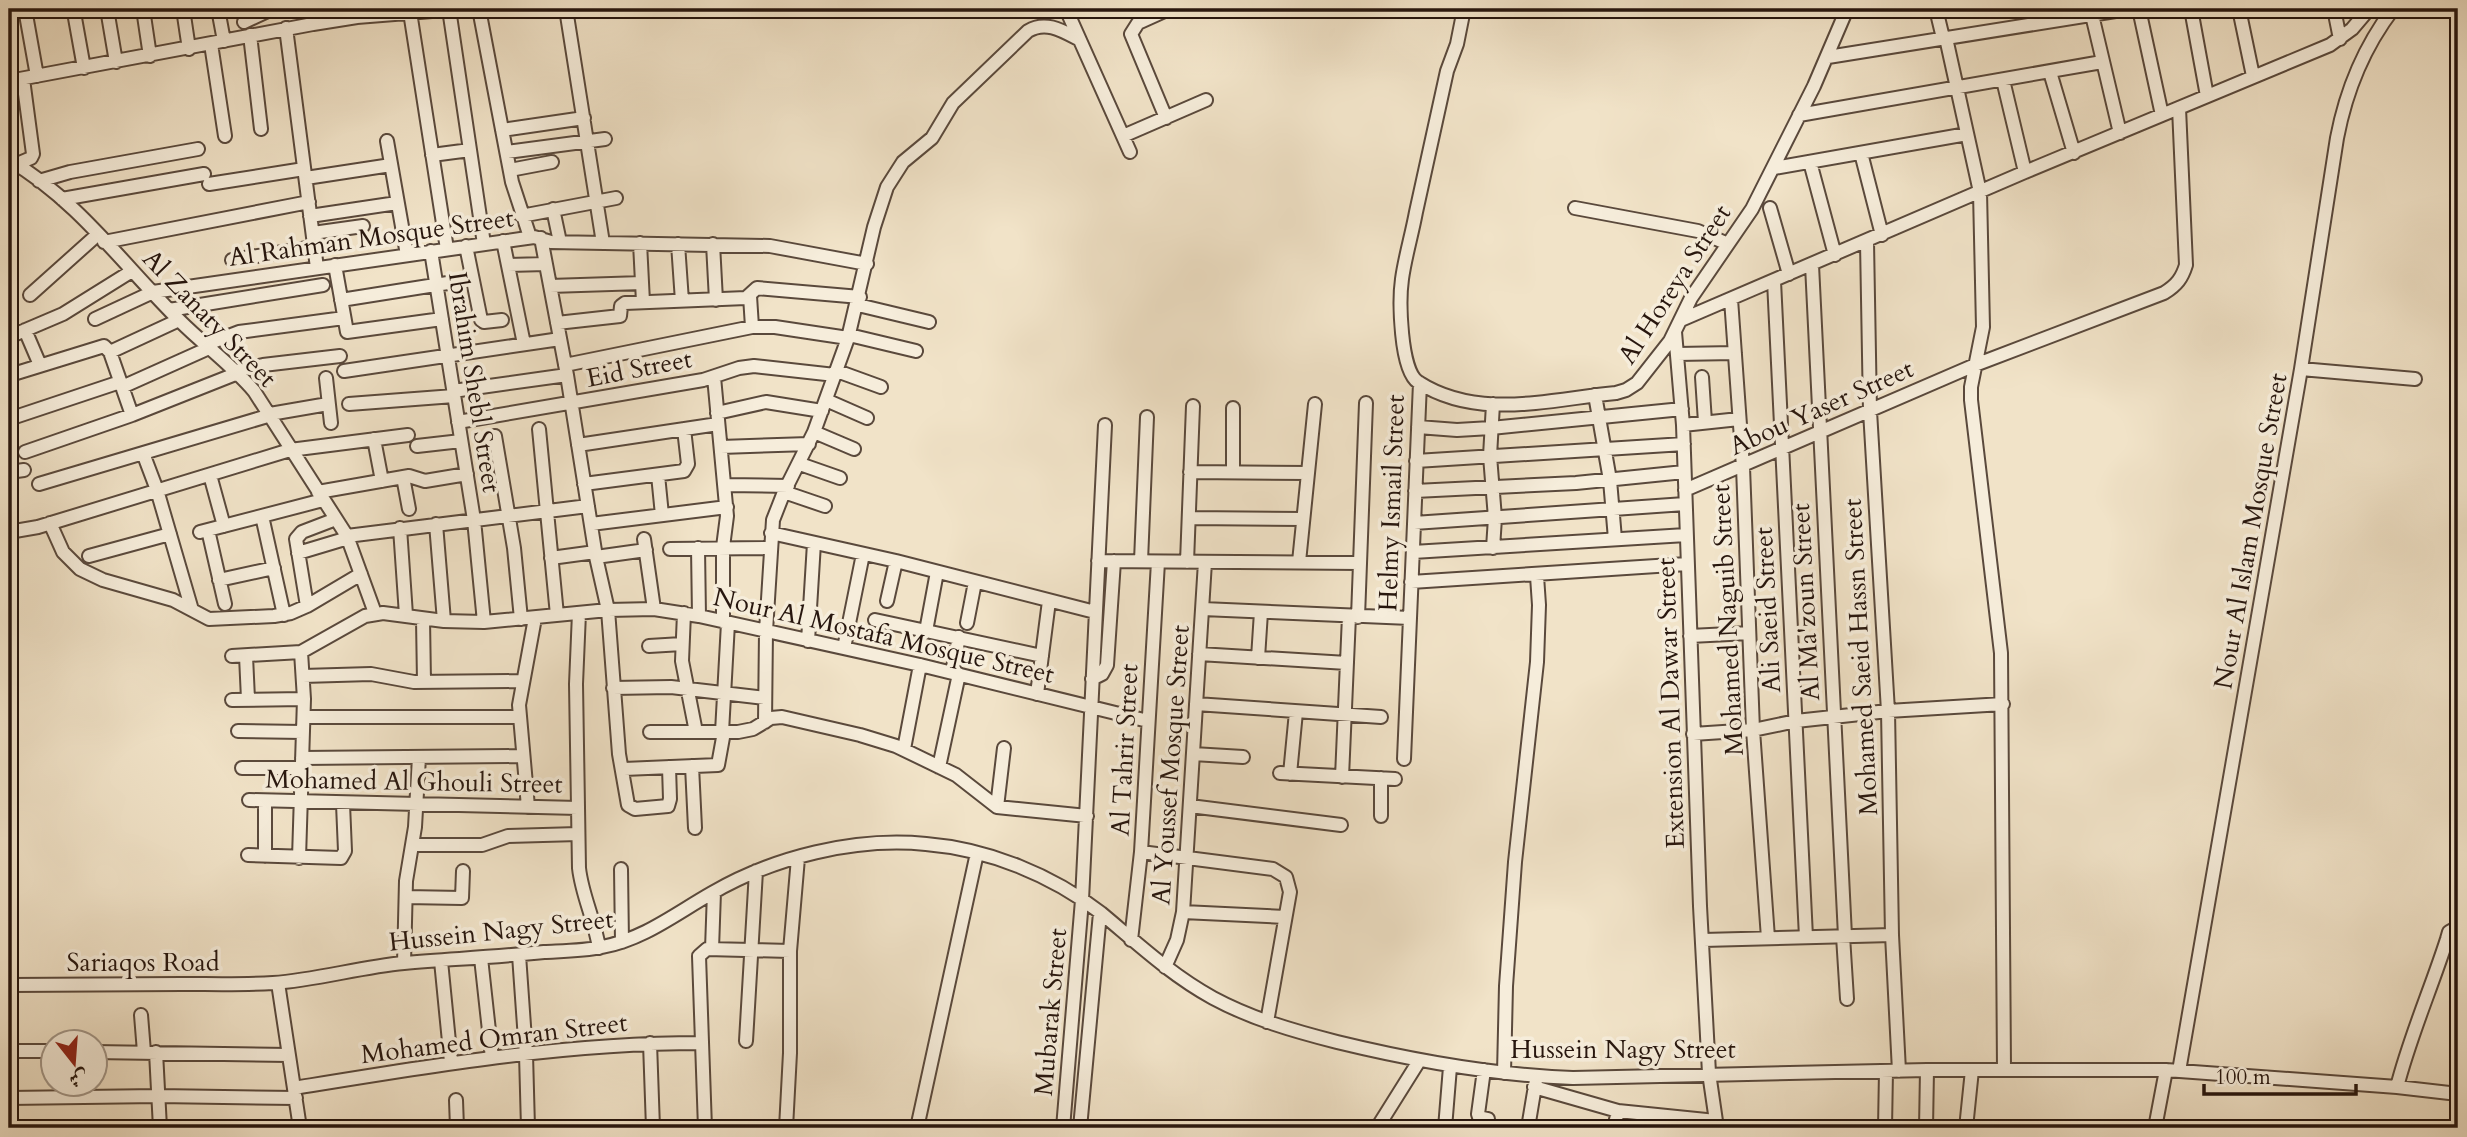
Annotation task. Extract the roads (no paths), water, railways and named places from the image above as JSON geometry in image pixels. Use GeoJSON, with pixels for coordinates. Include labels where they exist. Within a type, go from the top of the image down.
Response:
{"type":"FeatureCollection","features":[{"type":"Feature","properties":{"kind":"street"},"geometry":{"type":"LineString","coordinates":[[25,9],[37,76]]}},
{"type":"Feature","properties":{"kind":"street"},"geometry":{"type":"LineString","coordinates":[[107,9],[116,62]]}},
{"type":"Feature","properties":{"kind":"street"},"geometry":{"type":"LineString","coordinates":[[143,9],[150,56]]}},
{"type":"Feature","properties":{"kind":"street"},"geometry":{"type":"LineString","coordinates":[[183,9],[189,48]]}},
{"type":"Feature","properties":{"kind":"street"},"geometry":{"type":"LineString","coordinates":[[218,9],[217,43],[225,136]]}},
{"type":"Feature","properties":{"kind":"street"},"geometry":{"type":"LineString","coordinates":[[261,129],[243,15],[272,9]]}},
{"type":"Feature","properties":{"kind":"street"},"geometry":{"type":"LineString","coordinates":[[449,9],[484,244]]}},
{"type":"Feature","properties":{"kind":"street"},"geometry":{"type":"LineString","coordinates":[[9,81],[286,28],[357,17],[457,9]]}},
{"type":"Feature","properties":{"kind":"street"},"geometry":{"type":"LineString","coordinates":[[480,9],[510,170],[522,216],[546,264],[566,370],[595,554],[608,610],[612,688],[626,802],[635,809],[667,806],[670,799],[668,767]]}},
{"type":"Feature","properties":{"kind":"street"},"geometry":{"type":"LineString","coordinates":[[566,9],[603,243]]}},
{"type":"Feature","properties":{"kind":"street"},"geometry":{"type":"LineString","coordinates":[[1066,9],[1130,152]]}},
{"type":"Feature","properties":{"kind":"street"},"geometry":{"type":"LineString","coordinates":[[1166,118],[1132,40],[1133,29],[1144,20],[1169,9]]}},
{"type":"Feature","properties":{"kind":"street","name":"Helmy Ismail Street"},"geometry":{"type":"LineString","coordinates":[[1404,758],[1420,383],[1413,378],[1406,362],[1401,281],[1447,71],[1457,44],[1464,9]]}},
{"type":"Feature","properties":{"kind":"street","name":"Al Horeya Street"},"geometry":{"type":"LineString","coordinates":[[1420,383],[1462,400],[1493,404],[1531,404],[1595,395],[1626,390],[1637,383],[1678,326],[1691,298],[1752,209],[1828,57],[1847,9]]}},
{"type":"Feature","properties":{"kind":"street"},"geometry":{"type":"LineString","coordinates":[[1936,9],[1980,192],[1983,327],[1971,400],[2001,653],[2004,1069]]}},
{"type":"Feature","properties":{"kind":"street"},"geometry":{"type":"LineString","coordinates":[[1828,57],[2121,9]]}},
{"type":"Feature","properties":{"kind":"street"},"geometry":{"type":"LineString","coordinates":[[2139,9],[2162,115]]}},
{"type":"Feature","properties":{"kind":"street"},"geometry":{"type":"LineString","coordinates":[[2191,9],[2207,96]]}},
{"type":"Feature","properties":{"kind":"street"},"geometry":{"type":"LineString","coordinates":[[2239,9],[2253,76]]}},
{"type":"Feature","properties":{"kind":"street"},"geometry":{"type":"LineString","coordinates":[[2334,9],[2340,39]]}},
{"type":"Feature","properties":{"kind":"street"},"geometry":{"type":"LineString","coordinates":[[1678,326],[1731,299],[2340,39],[2369,9]]}},
{"type":"Feature","properties":{"kind":"street","name":"Nour Al Islam Mosque Street"},"geometry":{"type":"LineString","coordinates":[[2179,1071],[2301,369],[2341,116],[2355,74],[2371,42],[2393,9]]}},
{"type":"Feature","properties":{"kind":"street"},"geometry":{"type":"LineString","coordinates":[[410,12],[447,249]]}},
{"type":"Feature","properties":{"kind":"street"},"geometry":{"type":"LineString","coordinates":[[2092,15],[2120,133]]}},
{"type":"Feature","properties":{"kind":"street"},"geometry":{"type":"LineString","coordinates":[[75,18],[84,68]]}},
{"type":"Feature","properties":{"kind":"street"},"geometry":{"type":"LineString","coordinates":[[765,722],[771,533],[786,489],[811,438],[849,337],[874,227],[887,187],[903,162],[932,138],[953,103],[1028,31],[1034,27],[1050,26],[1080,40]]}},
{"type":"Feature","properties":{"kind":"street"},"geometry":{"type":"LineString","coordinates":[[286,28],[317,268]]}},
{"type":"Feature","properties":{"kind":"street"},"geometry":{"type":"LineString","coordinates":[[2352,29],[2371,42]]}},
{"type":"Feature","properties":{"kind":"street"},"geometry":{"type":"LineString","coordinates":[[1799,115],[2102,62]]}},
{"type":"Feature","properties":{"kind":"street"},"geometry":{"type":"LineString","coordinates":[[2049,72],[2074,152]]}},
{"type":"Feature","properties":{"kind":"street"},"geometry":{"type":"LineString","coordinates":[[13,162],[31,158],[33,154],[23,79]]}},
{"type":"Feature","properties":{"kind":"street"},"geometry":{"type":"LineString","coordinates":[[2003,80],[2025,172]]}},
{"type":"Feature","properties":{"kind":"street"},"geometry":{"type":"LineString","coordinates":[[1123,136],[1206,100]]}},
{"type":"Feature","properties":{"kind":"street","name":"Abou Yaser Street"},"geometry":{"type":"LineString","coordinates":[[1414,523],[1613,509],[1685,497],[1742,467],[1975,365],[2164,293],[2175,286],[2186,265],[2179,108]]}},
{"type":"Feature","properties":{"kind":"street"},"geometry":{"type":"LineString","coordinates":[[502,130],[584,118]]}},
{"type":"Feature","properties":{"kind":"street"},"geometry":{"type":"LineString","coordinates":[[1774,168],[1967,134]]}},
{"type":"Feature","properties":{"kind":"street"},"geometry":{"type":"LineString","coordinates":[[507,152],[606,139]]}},
{"type":"Feature","properties":{"kind":"street"},"geometry":{"type":"LineString","coordinates":[[387,141],[407,255]]}},
{"type":"Feature","properties":{"kind":"street"},"geometry":{"type":"LineString","coordinates":[[39,181],[70,172],[198,149]]}},
{"type":"Feature","properties":{"kind":"street"},"geometry":{"type":"LineString","coordinates":[[432,155],[470,150]]}},
{"type":"Feature","properties":{"kind":"street"},"geometry":{"type":"LineString","coordinates":[[1861,153],[1882,235]]}},
{"type":"Feature","properties":{"kind":"street","name":"Al Zanaty Street"},"geometry":{"type":"LineString","coordinates":[[13,162],[62,200],[179,320],[237,372],[270,415],[347,537],[375,613]]}},
{"type":"Feature","properties":{"kind":"street"},"geometry":{"type":"LineString","coordinates":[[510,170],[552,162]]}},
{"type":"Feature","properties":{"kind":"street"},"geometry":{"type":"LineString","coordinates":[[1810,162],[1835,255]]}},
{"type":"Feature","properties":{"kind":"street"},"geometry":{"type":"LineString","coordinates":[[62,200],[206,179],[305,174],[391,165]]}},
{"type":"Feature","properties":{"kind":"street"},"geometry":{"type":"LineString","coordinates":[[522,216],[616,198]]}},
{"type":"Feature","properties":{"kind":"street"},"geometry":{"type":"LineString","coordinates":[[30,295],[101,239],[309,202]]}},
{"type":"Feature","properties":{"kind":"street"},"geometry":{"type":"LineString","coordinates":[[310,216],[397,203]]}},
{"type":"Feature","properties":{"kind":"street"},"geometry":{"type":"LineString","coordinates":[[1575,208],[1698,231],[1728,244]]}},
{"type":"Feature","properties":{"kind":"street"},"geometry":{"type":"LineString","coordinates":[[1770,208],[1789,274]]}},
{"type":"Feature","properties":{"kind":"street"},"geometry":{"type":"LineString","coordinates":[[553,209],[560,242]]}},
{"type":"Feature","properties":{"kind":"street"},"geometry":{"type":"LineString","coordinates":[[313,233],[363,226]]}},
{"type":"Feature","properties":{"kind":"street","name":"Al Rahman Mosque Street"},"geometry":{"type":"LineString","coordinates":[[95,319],[153,292],[535,238],[547,242],[770,246],[867,264]]}},
{"type":"Feature","properties":{"kind":"street"},"geometry":{"type":"LineString","coordinates":[[503,241],[524,344]]}},
{"type":"Feature","properties":{"kind":"street","name":"Mohamed Saeid Hassn Street"},"geometry":{"type":"LineString","coordinates":[[1867,242],[1870,411],[1888,712],[1892,1071],[1885,1128]]}},
{"type":"Feature","properties":{"kind":"street"},"geometry":{"type":"LineString","coordinates":[[640,243],[643,302]]}},
{"type":"Feature","properties":{"kind":"street"},"geometry":{"type":"LineString","coordinates":[[678,244],[682,301]]}},
{"type":"Feature","properties":{"kind":"street"},"geometry":{"type":"LineString","coordinates":[[713,244],[716,300]]}},
{"type":"Feature","properties":{"kind":"street"},"geometry":{"type":"LineString","coordinates":[[466,246],[481,320],[484,323],[502,320]]}},
{"type":"Feature","properties":{"kind":"street"},"geometry":{"type":"LineString","coordinates":[[232,260],[314,247]]}},
{"type":"Feature","properties":{"kind":"street","name":"Ibrahim Shebl Street"},"geometry":{"type":"LineString","coordinates":[[431,251],[474,520],[484,622]]}},
{"type":"Feature","properties":{"kind":"street"},"geometry":{"type":"LineString","coordinates":[[508,265],[546,264]]}},
{"type":"Feature","properties":{"kind":"street"},"geometry":{"type":"LineString","coordinates":[[335,265],[349,333],[442,319]]}},
{"type":"Feature","properties":{"kind":"street","name":"Al Ma'zoun Street"},"geometry":{"type":"LineString","coordinates":[[1812,265],[1847,999]]}},
{"type":"Feature","properties":{"kind":"street"},"geometry":{"type":"LineString","coordinates":[[9,337],[63,314],[132,271]]}},
{"type":"Feature","properties":{"kind":"street","name":"Ali Saeid Street"},"geometry":{"type":"LineString","coordinates":[[1774,281],[1806,937]]}},
{"type":"Feature","properties":{"kind":"street"},"geometry":{"type":"LineString","coordinates":[[341,300],[454,282]]}},
{"type":"Feature","properties":{"kind":"street"},"geometry":{"type":"LineString","coordinates":[[550,286],[642,283]]}},
{"type":"Feature","properties":{"kind":"street"},"geometry":{"type":"LineString","coordinates":[[169,310],[323,285]]}},
{"type":"Feature","properties":{"kind":"street"},"geometry":{"type":"LineString","coordinates":[[752,327],[750,296],[757,288],[859,301],[929,322]]}},
{"type":"Feature","properties":{"kind":"street"},"geometry":{"type":"LineString","coordinates":[[557,323],[619,316],[622,314],[623,304],[750,296]]}},
{"type":"Feature","properties":{"kind":"street","name":"Mohamed Naguib Street"},"geometry":{"type":"LineString","coordinates":[[1731,299],[1740,419],[1753,730],[1768,938]]}},
{"type":"Feature","properties":{"kind":"street"},"geometry":{"type":"LineString","coordinates":[[9,419],[121,384],[239,332],[344,318]]}},
{"type":"Feature","properties":{"kind":"street"},"geometry":{"type":"LineString","coordinates":[[110,352],[179,320]]}},
{"type":"Feature","properties":{"kind":"street","name":"Extension Al Dawar Street"},"geometry":{"type":"LineString","coordinates":[[1678,326],[1709,1073],[1717,1125]]}},
{"type":"Feature","properties":{"kind":"street"},"geometry":{"type":"LineString","coordinates":[[349,404],[454,394],[752,327],[775,327],[849,337],[916,351]]}},
{"type":"Feature","properties":{"kind":"street"},"geometry":{"type":"LineString","coordinates":[[25,330],[40,365]]}},
{"type":"Feature","properties":{"kind":"street"},"geometry":{"type":"LineString","coordinates":[[344,371],[560,339]]}},
{"type":"Feature","properties":{"kind":"street"},"geometry":{"type":"LineString","coordinates":[[10,375],[104,346],[110,352],[132,415]]}},
{"type":"Feature","properties":{"kind":"street"},"geometry":{"type":"LineString","coordinates":[[1678,354],[1735,353]]}},
{"type":"Feature","properties":{"kind":"street"},"geometry":{"type":"LineString","coordinates":[[24,452],[132,415],[237,372],[263,365],[340,356]]}},
{"type":"Feature","properties":{"kind":"street","name":"Eid Street"},"geometry":{"type":"LineString","coordinates":[[458,422],[572,404],[714,377],[754,366],[836,373],[881,387]]}},
{"type":"Feature","properties":{"kind":"street"},"geometry":{"type":"LineString","coordinates":[[2301,369],[2415,379]]}},
{"type":"Feature","properties":{"kind":"street"},"geometry":{"type":"LineString","coordinates":[[624,769],[720,763],[725,623],[723,547],[727,507],[714,377]]}},
{"type":"Feature","properties":{"kind":"street"},"geometry":{"type":"LineString","coordinates":[[1702,377],[1705,422]]}},
{"type":"Feature","properties":{"kind":"street"},"geometry":{"type":"LineString","coordinates":[[326,378],[331,423]]}},
{"type":"Feature","properties":{"kind":"street"},"geometry":{"type":"LineString","coordinates":[[1595,395],[1610,480],[1615,539]]}},
{"type":"Feature","properties":{"kind":"street"},"geometry":{"type":"LineString","coordinates":[[578,445],[684,429],[766,402],[824,406],[867,418]]}},
{"type":"Feature","properties":{"kind":"street"},"geometry":{"type":"LineString","coordinates":[[1342,777],[1347,663],[1360,563],[1366,403]]}},
{"type":"Feature","properties":{"kind":"street"},"geometry":{"type":"LineString","coordinates":[[39,484],[270,415],[328,404]]}},
{"type":"Feature","properties":{"kind":"street"},"geometry":{"type":"LineString","coordinates":[[1299,562],[1315,404]]}},
{"type":"Feature","properties":{"kind":"street"},"geometry":{"type":"LineString","coordinates":[[1493,404],[1490,456],[1494,487],[1493,548]]}},
{"type":"Feature","properties":{"kind":"street"},"geometry":{"type":"LineString","coordinates":[[1187,562],[1193,406]]}},
{"type":"Feature","properties":{"kind":"street"},"geometry":{"type":"LineString","coordinates":[[1233,408],[1233,472]]}},
{"type":"Feature","properties":{"kind":"street"},"geometry":{"type":"LineString","coordinates":[[1418,427],[1457,430],[1491,428],[1682,409]]}},
{"type":"Feature","properties":{"kind":"street"},"geometry":{"type":"LineString","coordinates":[[1141,561],[1147,417]]}},
{"type":"Feature","properties":{"kind":"street"},"geometry":{"type":"LineString","coordinates":[[1683,425],[1740,419]]}},
{"type":"Feature","properties":{"kind":"street","name":"Mubarak Street"},"geometry":{"type":"LineString","coordinates":[[1063,1128],[1082,900],[1105,425]]}},
{"type":"Feature","properties":{"kind":"street"},"geometry":{"type":"LineString","coordinates":[[539,429],[557,615]]}},
{"type":"Feature","properties":{"kind":"street"},"geometry":{"type":"LineString","coordinates":[[584,484],[684,471],[687,468],[684,429]]}},
{"type":"Feature","properties":{"kind":"street"},"geometry":{"type":"LineString","coordinates":[[9,532],[50,523],[290,450],[408,435]]}},
{"type":"Feature","properties":{"kind":"street"},"geometry":{"type":"LineString","coordinates":[[495,436],[514,548],[521,619]]}},
{"type":"Feature","properties":{"kind":"street"},"geometry":{"type":"LineString","coordinates":[[721,447],[811,438],[853,449]]}},
{"type":"Feature","properties":{"kind":"street"},"geometry":{"type":"LineString","coordinates":[[374,439],[382,481]]}},
{"type":"Feature","properties":{"kind":"street"},"geometry":{"type":"LineString","coordinates":[[417,446],[461,442]]}},
{"type":"Feature","properties":{"kind":"street"},"geometry":{"type":"LineString","coordinates":[[1416,461],[1684,444]]}},
{"type":"Feature","properties":{"kind":"street"},"geometry":{"type":"LineString","coordinates":[[143,453],[157,490],[192,610]]}},
{"type":"Feature","properties":{"kind":"street"},"geometry":{"type":"LineString","coordinates":[[800,464],[840,478]]}},
{"type":"Feature","properties":{"kind":"street"},"geometry":{"type":"LineString","coordinates":[[9,472],[24,470]]}},
{"type":"Feature","properties":{"kind":"street"},"geometry":{"type":"LineString","coordinates":[[1190,472],[1308,473]]}},
{"type":"Feature","properties":{"kind":"street"},"geometry":{"type":"LineString","coordinates":[[1415,491],[1610,480],[1684,472]]}},
{"type":"Feature","properties":{"kind":"street"},"geometry":{"type":"LineString","coordinates":[[225,604],[204,531],[262,516],[320,496],[382,481],[413,476],[425,481],[467,474]]}},
{"type":"Feature","properties":{"kind":"street"},"geometry":{"type":"LineString","coordinates":[[210,475],[224,526]]}},
{"type":"Feature","properties":{"kind":"street"},"geometry":{"type":"LineString","coordinates":[[658,475],[662,515]]}},
{"type":"Feature","properties":{"kind":"street"},"geometry":{"type":"LineString","coordinates":[[403,477],[409,509]]}},
{"type":"Feature","properties":{"kind":"street"},"geometry":{"type":"LineString","coordinates":[[725,485],[786,489],[825,506]]}},
{"type":"Feature","properties":{"kind":"street"},"geometry":{"type":"LineString","coordinates":[[298,553],[347,537],[400,528],[588,506]]}},
{"type":"Feature","properties":{"kind":"street"},"geometry":{"type":"LineString","coordinates":[[590,524],[727,507]]}},
{"type":"Feature","properties":{"kind":"street"},"geometry":{"type":"LineString","coordinates":[[262,516],[284,615]]}},
{"type":"Feature","properties":{"kind":"street"},"geometry":{"type":"LineString","coordinates":[[1189,518],[1303,519]]}},
{"type":"Feature","properties":{"kind":"street"},"geometry":{"type":"LineString","coordinates":[[307,606],[296,539],[298,535],[336,519]]}},
{"type":"Feature","properties":{"kind":"street"},"geometry":{"type":"LineString","coordinates":[[50,523],[63,552],[79,569],[103,580],[173,600],[209,619],[284,615],[307,606],[361,574]]}},
{"type":"Feature","properties":{"kind":"street"},"geometry":{"type":"LineString","coordinates":[[436,524],[444,621]]}},
{"type":"Feature","properties":{"kind":"street"},"geometry":{"type":"LineString","coordinates":[[400,528],[406,615]]}},
{"type":"Feature","properties":{"kind":"street"},"geometry":{"type":"LineString","coordinates":[[771,533],[896,561],[1095,612]]}},
{"type":"Feature","properties":{"kind":"street"},"geometry":{"type":"LineString","coordinates":[[89,556],[170,534]]}},
{"type":"Feature","properties":{"kind":"street"},"geometry":{"type":"LineString","coordinates":[[1413,552],[1686,535]]}},
{"type":"Feature","properties":{"kind":"street"},"geometry":{"type":"LineString","coordinates":[[808,641],[814,543]]}},
{"type":"Feature","properties":{"kind":"street"},"geometry":{"type":"LineString","coordinates":[[551,558],[645,545],[654,609]]}},
{"type":"Feature","properties":{"kind":"street"},"geometry":{"type":"LineString","coordinates":[[698,548],[699,616]]}},
{"type":"Feature","properties":{"kind":"street"},"geometry":{"type":"LineString","coordinates":[[670,549],[770,548]]}},
{"type":"Feature","properties":{"kind":"street"},"geometry":{"type":"LineString","coordinates":[[844,648],[863,554]]}},
{"type":"Feature","properties":{"kind":"street"},"geometry":{"type":"LineString","coordinates":[[887,601],[896,561]]}},
{"type":"Feature","properties":{"kind":"street"},"geometry":{"type":"LineString","coordinates":[[1098,561],[1360,563]]}},
{"type":"Feature","properties":{"kind":"street"},"geometry":{"type":"LineString","coordinates":[[1093,679],[1102,674],[1107,666],[1114,561]]}},
{"type":"Feature","properties":{"kind":"street","name":"Al Tahrir Street"},"geometry":{"type":"LineString","coordinates":[[1131,940],[1141,852],[1158,562]]}},
{"type":"Feature","properties":{"kind":"street","name":"Al Youssef Mosque Street"},"geometry":{"type":"LineString","coordinates":[[1164,968],[1177,940],[1183,912],[1205,562]]}},
{"type":"Feature","properties":{"kind":"street"},"geometry":{"type":"LineString","coordinates":[[1411,582],[1536,576],[1687,564]]}},
{"type":"Feature","properties":{"kind":"street"},"geometry":{"type":"LineString","coordinates":[[219,580],[274,568]]}},
{"type":"Feature","properties":{"kind":"street"},"geometry":{"type":"LineString","coordinates":[[926,631],[936,572]]}},
{"type":"Feature","properties":{"kind":"street"},"geometry":{"type":"LineString","coordinates":[[1504,1073],[1506,986],[1514,874],[1537,663],[1539,605],[1536,576]]}},
{"type":"Feature","properties":{"kind":"street"},"geometry":{"type":"LineString","coordinates":[[967,623],[975,582]]}},
{"type":"Feature","properties":{"kind":"street"},"geometry":{"type":"LineString","coordinates":[[1037,694],[1049,601]]}},
{"type":"Feature","properties":{"kind":"street"},"geometry":{"type":"LineString","coordinates":[[1203,608],[1410,618]]}},
{"type":"Feature","properties":{"kind":"street","name":"Nour Al Mostafa Mosque Street"},"geometry":{"type":"LineString","coordinates":[[375,613],[444,621],[484,622],[608,610],[654,609],[684,613],[956,673],[1148,721]]}},
{"type":"Feature","properties":{"kind":"street"},"geometry":{"type":"LineString","coordinates":[[1258,658],[1261,612]]}},
{"type":"Feature","properties":{"kind":"street"},"geometry":{"type":"LineString","coordinates":[[248,699],[239,656],[301,652],[375,613]]}},
{"type":"Feature","properties":{"kind":"street"},"geometry":{"type":"LineString","coordinates":[[579,613],[576,672],[580,879],[599,948]]}},
{"type":"Feature","properties":{"kind":"street"},"geometry":{"type":"LineString","coordinates":[[684,613],[682,662],[696,732]]}},
{"type":"Feature","properties":{"kind":"street"},"geometry":{"type":"LineString","coordinates":[[528,807],[519,718],[535,618]]}},
{"type":"Feature","properties":{"kind":"street"},"geometry":{"type":"LineString","coordinates":[[424,619],[424,682]]}},
{"type":"Feature","properties":{"kind":"street"},"geometry":{"type":"LineString","coordinates":[[875,620],[1042,656]]}},
{"type":"Feature","properties":{"kind":"street"},"geometry":{"type":"LineString","coordinates":[[1690,636],[1749,633]]}},
{"type":"Feature","properties":{"kind":"street"},"geometry":{"type":"LineString","coordinates":[[939,767],[956,673],[959,637]]}},
{"type":"Feature","properties":{"kind":"street"},"geometry":{"type":"LineString","coordinates":[[649,646],[682,644]]}},
{"type":"Feature","properties":{"kind":"street"},"geometry":{"type":"LineString","coordinates":[[299,858],[304,717],[301,652]]}},
{"type":"Feature","properties":{"kind":"street"},"geometry":{"type":"LineString","coordinates":[[1199,654],[1347,663]]}},
{"type":"Feature","properties":{"kind":"street"},"geometry":{"type":"LineString","coordinates":[[904,749],[920,665]]}},
{"type":"Feature","properties":{"kind":"street"},"geometry":{"type":"LineString","coordinates":[[303,676],[370,674],[424,682],[523,681]]}},
{"type":"Feature","properties":{"kind":"street"},"geometry":{"type":"LineString","coordinates":[[612,688],[688,688],[765,698]]}},
{"type":"Feature","properties":{"kind":"street"},"geometry":{"type":"LineString","coordinates":[[232,700],[304,699]]}},
{"type":"Feature","properties":{"kind":"street"},"geometry":{"type":"LineString","coordinates":[[1196,704],[1381,717]]}},
{"type":"Feature","properties":{"kind":"street"},"geometry":{"type":"LineString","coordinates":[[1693,734],[1753,730],[1834,717],[2003,705]]}},
{"type":"Feature","properties":{"kind":"street"},"geometry":{"type":"LineString","coordinates":[[1296,712],[1285,774],[1395,779]]}},
{"type":"Feature","properties":{"kind":"street"},"geometry":{"type":"LineString","coordinates":[[304,717],[519,718]]}},
{"type":"Feature","properties":{"kind":"street"},"geometry":{"type":"LineString","coordinates":[[650,732],[746,731],[771,718],[782,717],[868,737],[904,749],[962,779],[997,807],[1087,816]]}},
{"type":"Feature","properties":{"kind":"street"},"geometry":{"type":"LineString","coordinates":[[238,731],[303,732]]}},
{"type":"Feature","properties":{"kind":"street"},"geometry":{"type":"LineString","coordinates":[[997,807],[1004,748]]}},
{"type":"Feature","properties":{"kind":"street"},"geometry":{"type":"LineString","coordinates":[[1194,754],[1242,757]]}},
{"type":"Feature","properties":{"kind":"street"},"geometry":{"type":"LineString","coordinates":[[242,768],[419,757],[523,756]]}},
{"type":"Feature","properties":{"kind":"street"},"geometry":{"type":"LineString","coordinates":[[404,963],[406,897],[419,757]]}},
{"type":"Feature","properties":{"kind":"street"},"geometry":{"type":"LineString","coordinates":[[692,766],[695,828]]}},
{"type":"Feature","properties":{"kind":"street"},"geometry":{"type":"LineString","coordinates":[[1381,778],[1381,816]]}},
{"type":"Feature","properties":{"kind":"street","name":"Mohamed Al Ghouli Street"},"geometry":{"type":"LineString","coordinates":[[249,800],[578,808]]}},
{"type":"Feature","properties":{"kind":"street"},"geometry":{"type":"LineString","coordinates":[[265,801],[265,856]]}},
{"type":"Feature","properties":{"kind":"street"},"geometry":{"type":"LineString","coordinates":[[248,855],[337,860],[344,855],[343,804]]}},
{"type":"Feature","properties":{"kind":"street"},"geometry":{"type":"LineString","coordinates":[[1190,806],[1341,825]]}},
{"type":"Feature","properties":{"kind":"street"},"geometry":{"type":"LineString","coordinates":[[412,845],[482,845],[508,836],[579,834]]}},
{"type":"Feature","properties":{"kind":"street","name":"Hussein Nagy Street"},"geometry":{"type":"LineString","coordinates":[[278,983],[404,963],[599,948],[622,942],[666,923],[713,892],[757,871],[798,858],[855,846],[904,842],[953,847],[1031,872],[1082,900],[1164,968],[1214,999],[1268,1022],[1419,1061],[1504,1073],[1535,1082],[1709,1073],[2166,1070],[2458,1094]]}},
{"type":"Feature","properties":{"kind":"street"},"geometry":{"type":"LineString","coordinates":[[1141,852],[1273,869],[1280,872],[1289,884],[1268,1022]]}},
{"type":"Feature","properties":{"kind":"street"},"geometry":{"type":"LineString","coordinates":[[917,1128],[977,853]]}},
{"type":"Feature","properties":{"kind":"street"},"geometry":{"type":"LineString","coordinates":[[786,1128],[790,1053],[790,951],[798,858]]}},
{"type":"Feature","properties":{"kind":"street"},"geometry":{"type":"LineString","coordinates":[[621,869],[622,942]]}},
{"type":"Feature","properties":{"kind":"street"},"geometry":{"type":"LineString","coordinates":[[406,897],[462,898],[463,871]]}},
{"type":"Feature","properties":{"kind":"street"},"geometry":{"type":"LineString","coordinates":[[746,1041],[757,871]]}},
{"type":"Feature","properties":{"kind":"street"},"geometry":{"type":"LineString","coordinates":[[712,949],[713,892]]}},
{"type":"Feature","properties":{"kind":"street"},"geometry":{"type":"LineString","coordinates":[[1183,912],[1285,917]]}},
{"type":"Feature","properties":{"kind":"street","name":"Mubarak Street"},"geometry":{"type":"LineString","coordinates":[[1080,1128],[1100,913]]}},
{"type":"Feature","properties":{"kind":"street"},"geometry":{"type":"LineString","coordinates":[[2397,1087],[2412,1032],[2430,990],[2446,939],[2449,932],[2458,927]]}},
{"type":"Feature","properties":{"kind":"street"},"geometry":{"type":"LineString","coordinates":[[1703,940],[1892,935]]}},
{"type":"Feature","properties":{"kind":"street"},"geometry":{"type":"LineString","coordinates":[[705,1128],[699,956],[702,951],[712,949],[790,951]]}},
{"type":"Feature","properties":{"kind":"street"},"geometry":{"type":"LineString","coordinates":[[519,955],[528,1128]]}},
{"type":"Feature","properties":{"kind":"street"},"geometry":{"type":"LineString","coordinates":[[481,958],[492,1058]]}},
{"type":"Feature","properties":{"kind":"street"},"geometry":{"type":"LineString","coordinates":[[441,961],[451,1062]]}},
{"type":"Feature","properties":{"kind":"street"},"geometry":{"type":"LineString","coordinates":[[278,983],[300,1128]]}},
{"type":"Feature","properties":{"kind":"street","name":"Sariaqos Road"},"geometry":{"type":"LineString","coordinates":[[9,985],[278,983]]}},
{"type":"Feature","properties":{"kind":"street"},"geometry":{"type":"LineString","coordinates":[[141,1015],[158,1096],[160,1128]]}},
{"type":"Feature","properties":{"kind":"street"},"geometry":{"type":"LineString","coordinates":[[650,1043],[653,1128]]}},
{"type":"Feature","properties":{"kind":"street","name":"Mohamed Omran Street"},"geometry":{"type":"LineString","coordinates":[[9,1098],[295,1093],[451,1062],[650,1043],[701,1043]]}},
{"type":"Feature","properties":{"kind":"street"},"geometry":{"type":"LineString","coordinates":[[9,1051],[38,1051]]}},
{"type":"Feature","properties":{"kind":"street"},"geometry":{"type":"LineString","coordinates":[[108,1052],[289,1055]]}},
{"type":"Feature","properties":{"kind":"street"},"geometry":{"type":"LineString","coordinates":[[1377,1128],[1419,1061]]}},
{"type":"Feature","properties":{"kind":"street"},"geometry":{"type":"LineString","coordinates":[[1446,1128],[1450,1067]]}},
{"type":"Feature","properties":{"kind":"street"},"geometry":{"type":"LineString","coordinates":[[1484,1070],[1478,1114],[1481,1118],[1488,1119],[1487,1128]]}},
{"type":"Feature","properties":{"kind":"street"},"geometry":{"type":"LineString","coordinates":[[1926,1128],[1927,1070]]}},
{"type":"Feature","properties":{"kind":"street"},"geometry":{"type":"LineString","coordinates":[[1966,1128],[1972,1070]]}},
{"type":"Feature","properties":{"kind":"street"},"geometry":{"type":"LineString","coordinates":[[2155,1128],[2166,1070]]}},
{"type":"Feature","properties":{"kind":"street"},"geometry":{"type":"LineString","coordinates":[[1528,1128],[1535,1082],[1618,1111],[1668,1123],[1717,1125]]}},
{"type":"Feature","properties":{"kind":"street"},"geometry":{"type":"LineString","coordinates":[[1066,1099],[1083,1101]]}},
{"type":"Feature","properties":{"kind":"street"},"geometry":{"type":"LineString","coordinates":[[456,1100],[457,1128]]}},
{"type":"Feature","properties":{"kind":"street"},"geometry":{"type":"LineString","coordinates":[[1614,1128],[1618,1111]]}}]}
